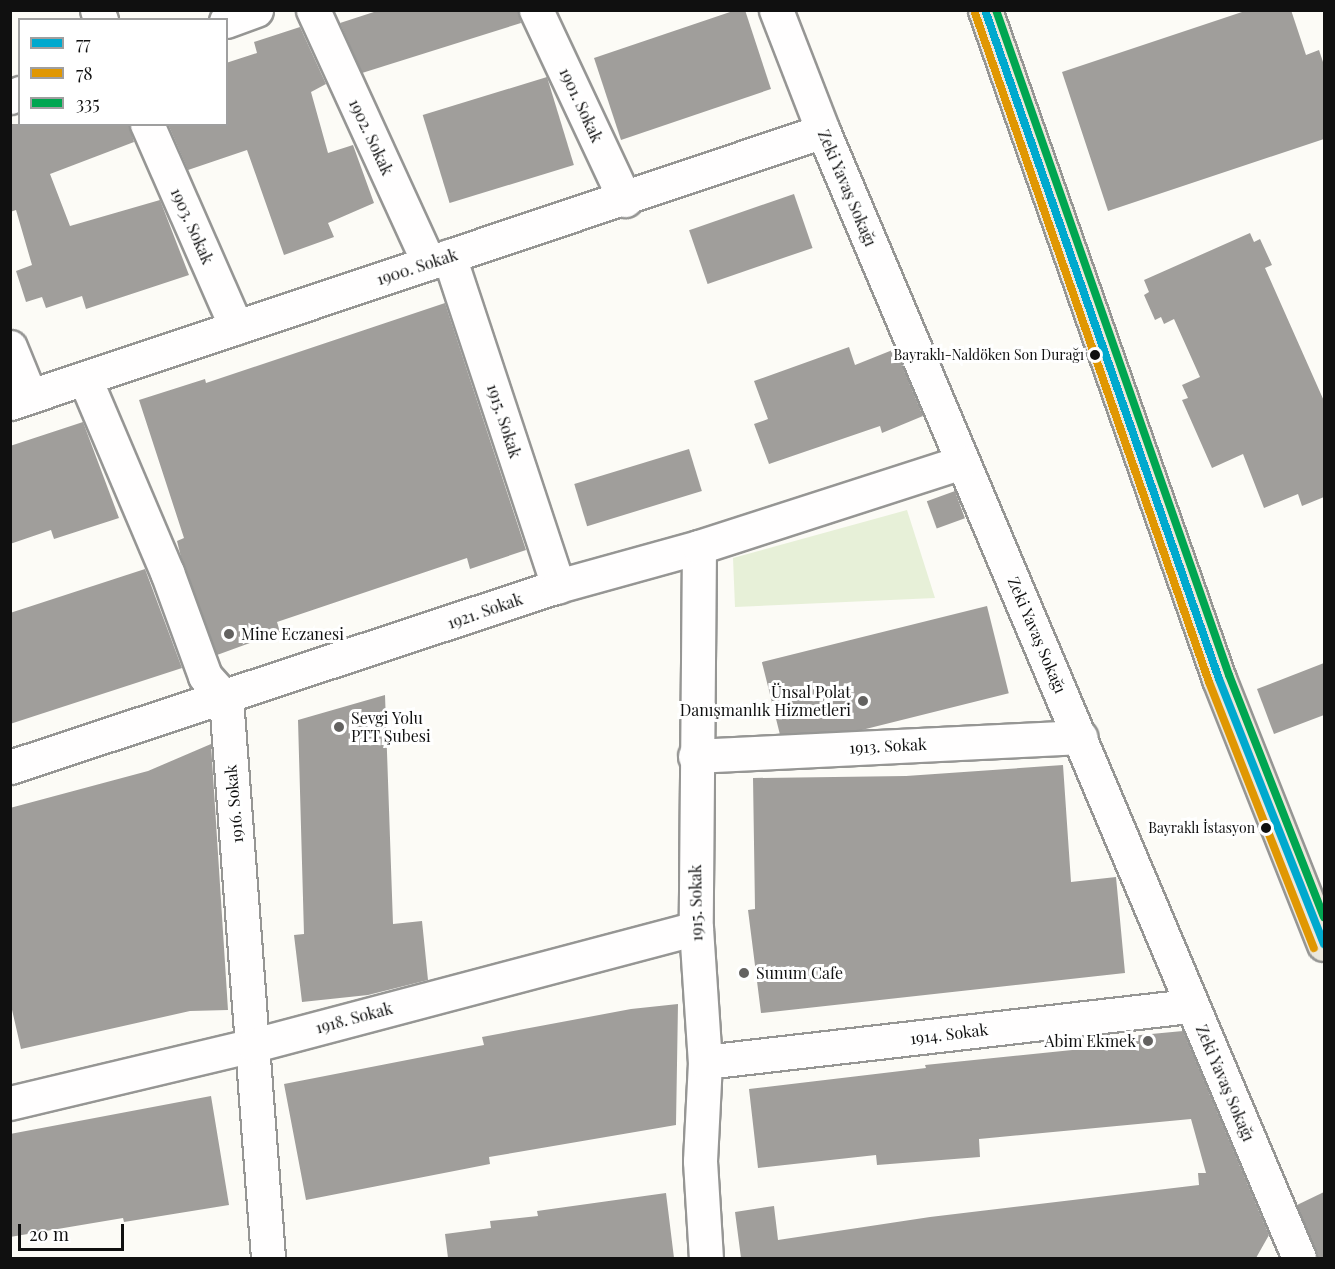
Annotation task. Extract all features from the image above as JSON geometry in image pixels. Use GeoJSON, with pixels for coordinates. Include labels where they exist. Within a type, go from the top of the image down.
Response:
{"type":"FeatureCollection","features":[{"type":"Feature","properties":{"kind":"main road"},"geometry":{"type":"LineString","coordinates":[[985,10],[1219,679],[1324,944]]}},
{"type":"Feature","properties":{"kind":"street"},"geometry":{"type":"LineString","coordinates":[[228,20],[256,10]]}},
{"type":"Feature","properties":{"kind":"street","name":"1902. Sokak"},"geometry":{"type":"LineString","coordinates":[[314,10],[439,260]]}},
{"type":"Feature","properties":{"kind":"street","name":"1901. Sokak"},"geometry":{"type":"LineString","coordinates":[[536,10],[625,200]]}},
{"type":"Feature","properties":{"kind":"street","name":"Zeki Yavaş Sokağı"},"geometry":{"type":"LineString","coordinates":[[776,10],[823,131],[1081,737],[1299,1258]]}},
{"type":"Feature","properties":{"kind":"street","name":"1903. Sokak"},"geometry":{"type":"LineString","coordinates":[[148,126],[236,327]]}},
{"type":"Feature","properties":{"kind":"street","name":"1900. Sokak"},"geometry":{"type":"LineString","coordinates":[[20,400],[625,200],[823,131]]}},
{"type":"Feature","properties":{"kind":"street","name":"1915. Sokak"},"geometry":{"type":"LineString","coordinates":[[439,260],[558,586]]}},
{"type":"Feature","properties":{"kind":"street"},"geometry":{"type":"LineString","coordinates":[[10,347],[20,400]]}},
{"type":"Feature","properties":{"kind":"street"},"geometry":{"type":"LineString","coordinates":[[85,379],[167,572],[205,676],[226,699]]}},
{"type":"Feature","properties":{"kind":"street","name":"1921. Sokak"},"geometry":{"type":"LineString","coordinates":[[10,767],[226,699],[558,586],[699,547],[962,462]]}},
{"type":"Feature","properties":{"kind":"street","name":"1915. Sokak"},"geometry":{"type":"LineString","coordinates":[[699,547],[695,756],[696,928],[705,1062],[700,1161],[705,1258]]}},
{"type":"Feature","properties":{"kind":"street","name":"1916. Sokak"},"geometry":{"type":"LineString","coordinates":[[226,699],[254,1045],[266,1246]]}},
{"type":"Feature","properties":{"kind":"street","name":"1913. Sokak"},"geometry":{"type":"LineString","coordinates":[[695,756],[1081,737]]}},
{"type":"Feature","properties":{"kind":"street","name":"1918. Sokak"},"geometry":{"type":"LineString","coordinates":[[10,1103],[254,1045],[696,928]]}},
{"type":"Feature","properties":{"kind":"street","name":"1914. Sokak"},"geometry":{"type":"LineString","coordinates":[[705,1062],[1192,1006]]}},
{"type":"Feature","properties":{"kind":"green space"},"geometry":{"type":"Polygon","coordinates":[[[907,510],[935,598],[735,607],[733,558],[907,510]]]}},
{"type":"Feature","properties":{"kind":"building"},"geometry":{"type":"Polygon","coordinates":[[[380,10],[518,10],[521,23],[362,73],[340,23],[380,10]]]}},
{"type":"Feature","properties":{"kind":"building"},"geometry":{"type":"Polygon","coordinates":[[[736,10],[745,10],[771,89],[621,140],[594,58],[736,10]]]}},
{"type":"Feature","properties":{"kind":"building"},"geometry":{"type":"Polygon","coordinates":[[[1248,10],[1291,10],[1306,55],[1319,50],[1324,65],[1324,139],[1108,211],[1062,72],[1248,10]]]}},
{"type":"Feature","properties":{"kind":"building"},"geometry":{"type":"Polygon","coordinates":[[[300,27],[326,84],[311,92],[328,153],[353,145],[374,203],[328,223],[334,237],[284,255],[247,150],[188,170],[169,126],[228,126],[228,62],[257,53],[254,42],[300,27]]]}},
{"type":"Feature","properties":{"kind":"building"},"geometry":{"type":"Polygon","coordinates":[[[547,77],[574,165],[450,203],[423,115],[547,77]]]}},
{"type":"Feature","properties":{"kind":"building"},"geometry":{"type":"Polygon","coordinates":[[[10,124],[18,124],[18,126],[130,126],[134,142],[50,174],[70,226],[160,200],[189,275],[86,309],[82,296],[46,308],[42,297],[26,302],[16,271],[32,265],[16,210],[10,212],[10,124]]]}},
{"type":"Feature","properties":{"kind":"building"},"geometry":{"type":"Polygon","coordinates":[[[794,194],[813,248],[708,284],[689,230],[794,194]]]}},
{"type":"Feature","properties":{"kind":"building"},"geometry":{"type":"Polygon","coordinates":[[[1250,233],[1254,242],[1260,239],[1272,265],[1265,268],[1324,401],[1324,497],[1302,506],[1298,494],[1264,508],[1243,454],[1212,468],[1182,400],[1188,398],[1182,385],[1200,377],[1174,319],[1164,324],[1161,317],[1155,320],[1144,295],[1149,292],[1144,280],[1250,233]]]}},
{"type":"Feature","properties":{"kind":"building"},"geometry":{"type":"Polygon","coordinates":[[[445,303],[526,550],[470,569],[467,558],[277,622],[280,632],[217,655],[181,557],[177,541],[184,538],[139,400],[205,379],[206,383],[445,303]]]}},
{"type":"Feature","properties":{"kind":"building"},"geometry":{"type":"Polygon","coordinates":[[[849,347],[855,365],[895,349],[923,416],[882,433],[880,426],[769,464],[754,424],[768,419],[754,381],[849,347]]]}},
{"type":"Feature","properties":{"kind":"building"},"geometry":{"type":"Polygon","coordinates":[[[83,422],[119,518],[54,539],[51,530],[10,544],[10,446],[83,422]]]}},
{"type":"Feature","properties":{"kind":"building"},"geometry":{"type":"Polygon","coordinates":[[[689,449],[702,491],[587,526],[574,484],[689,449]]]}},
{"type":"Feature","properties":{"kind":"building"},"geometry":{"type":"Polygon","coordinates":[[[955,491],[965,518],[937,529],[927,501],[955,491]]]}},
{"type":"Feature","properties":{"kind":"building"},"geometry":{"type":"Polygon","coordinates":[[[145,569],[182,668],[10,724],[10,613],[145,569]]]}},
{"type":"Feature","properties":{"kind":"building"},"geometry":{"type":"Polygon","coordinates":[[[987,606],[1009,693],[784,749],[762,662],[987,606]]]}},
{"type":"Feature","properties":{"kind":"building"},"geometry":{"type":"Polygon","coordinates":[[[1324,663],[1324,715],[1274,734],[1257,689],[1324,663]]]}},
{"type":"Feature","properties":{"kind":"building"},"geometry":{"type":"Polygon","coordinates":[[[385,695],[393,924],[422,921],[428,980],[368,995],[302,1002],[294,935],[304,934],[298,720],[385,695]]]}},
{"type":"Feature","properties":{"kind":"building"},"geometry":{"type":"Polygon","coordinates":[[[211,744],[228,1010],[190,1011],[21,1049],[10,1001],[10,808],[148,771],[211,744]]]}},
{"type":"Feature","properties":{"kind":"building"},"geometry":{"type":"Polygon","coordinates":[[[1063,765],[1071,882],[1116,877],[1125,973],[761,1013],[748,910],[755,909],[753,778],[906,776],[1063,765]]]}},
{"type":"Feature","properties":{"kind":"building"},"geometry":{"type":"Polygon","coordinates":[[[678,1004],[676,1125],[489,1157],[490,1164],[306,1200],[284,1084],[484,1045],[482,1037],[631,1009],[678,1004]]]}},
{"type":"Feature","properties":{"kind":"building"},"geometry":{"type":"Polygon","coordinates":[[[1183,1031],[1269,1235],[1256,1258],[741,1258],[735,1212],[774,1206],[778,1240],[930,1217],[1199,1185],[1198,1173],[1206,1173],[1191,1119],[979,1139],[980,1157],[877,1165],[876,1155],[758,1168],[749,1089],[926,1068],[925,1065],[1131,1044],[1130,1036],[1183,1031]]]}},
{"type":"Feature","properties":{"kind":"building"},"geometry":{"type":"Polygon","coordinates":[[[211,1096],[229,1205],[124,1222],[123,1218],[10,1237],[10,1134],[211,1096]]]}},
{"type":"Feature","properties":{"kind":"building"},"geometry":{"type":"Polygon","coordinates":[[[1324,1192],[1324,1258],[1317,1258],[1297,1205],[1324,1192]]]}},
{"type":"Feature","properties":{"kind":"building"},"geometry":{"type":"Polygon","coordinates":[[[666,1193],[674,1258],[448,1258],[445,1234],[491,1228],[490,1221],[538,1216],[537,1211],[666,1193]]]}},
{"type":"Feature","properties":{"kind":"transit line","name":"77"},"geometry":{"type":"LineString","coordinates":[[985,10],[1219,679],[1324,944]]}},
{"type":"Feature","properties":{"kind":"transit line","name":"335"},"geometry":{"type":"LineString","coordinates":[[996,10],[1229,675],[1324,917]]}},
{"type":"Feature","properties":{"kind":"transit line","name":"78"},"geometry":{"type":"LineString","coordinates":[[975,13],[1209,682],[1314,948]]}},
{"type":"Feature","properties":{"kind":"place","name":"Bayraklı-Naldöken Son Durağı"},"geometry":{"type":"Point","coordinates":[1095,355]}},
{"type":"Feature","properties":{"kind":"place","name":"Mine Eczanesi"},"geometry":{"type":"Point","coordinates":[229,634]}},
{"type":"Feature","properties":{"kind":"place","name":"Ünsal Polat Danışmanlık Hizmetleri"},"geometry":{"type":"Point","coordinates":[863,701]}},
{"type":"Feature","properties":{"kind":"place","name":"Sevgi Yolu PTT Şubesi"},"geometry":{"type":"Point","coordinates":[339,727]}},
{"type":"Feature","properties":{"kind":"place","name":"Bayraklı İstasyon"},"geometry":{"type":"Point","coordinates":[1266,828]}},
{"type":"Feature","properties":{"kind":"place","name":"Sunum Cafe"},"geometry":{"type":"Point","coordinates":[744,973]}},
{"type":"Feature","properties":{"kind":"place","name":"Abim Ekmek"},"geometry":{"type":"Point","coordinates":[1148,1041]}}]}
